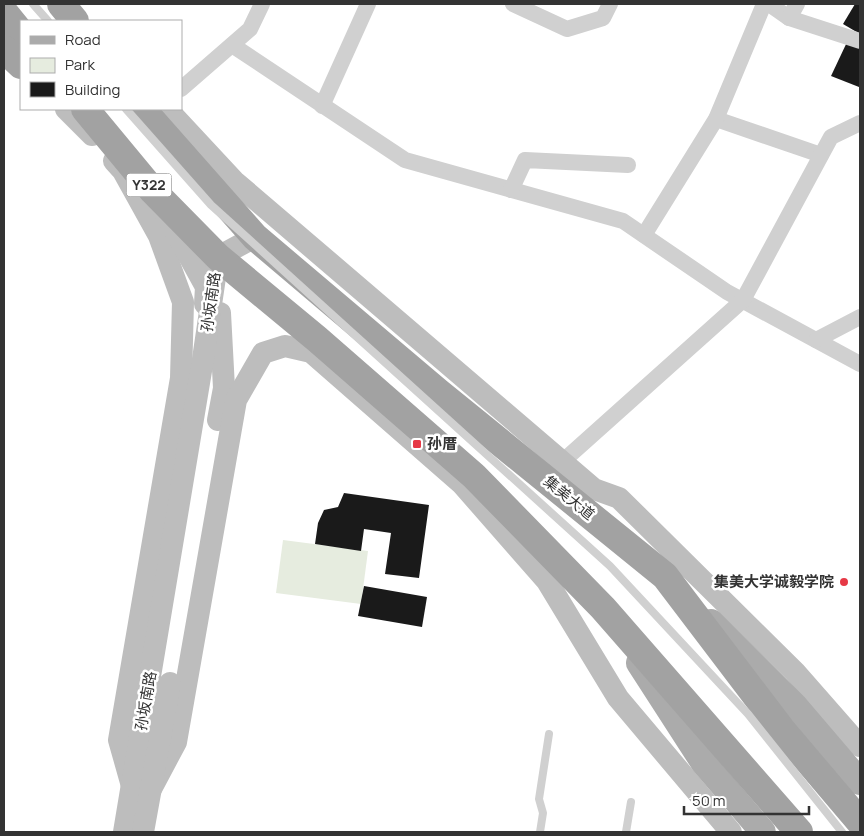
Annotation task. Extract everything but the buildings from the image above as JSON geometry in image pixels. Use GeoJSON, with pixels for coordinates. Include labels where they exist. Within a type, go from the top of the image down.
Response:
{"type":"FeatureCollection","features":[{"type":"Feature","properties":{"kind":"highway"},"geometry":{"type":"LineString","coordinates":[[61,4],[74,20]]}},
{"type":"Feature","properties":{"kind":"highway"},"geometry":{"type":"LineString","coordinates":[[4,12],[20,31]]}},
{"type":"Feature","properties":{"kind":"highway"},"geometry":{"type":"LineString","coordinates":[[4,49],[20,64]]}},
{"type":"Feature","properties":{"kind":"highway","name":"Y322"},"geometry":{"type":"LineString","coordinates":[[73,110],[218,257]]}},
{"type":"Feature","properties":{"kind":"highway","name":"Y322"},"geometry":{"type":"LineString","coordinates":[[143,110],[254,237]]}},
{"type":"Feature","properties":{"kind":"highway","name":"集美大道"},"geometry":{"type":"LineString","coordinates":[[254,237],[438,392],[665,576]]}},
{"type":"Feature","properties":{"kind":"highway"},"geometry":{"type":"LineString","coordinates":[[218,257],[317,338],[474,476],[603,608],[799,832]]}},
{"type":"Feature","properties":{"kind":"highway"},"geometry":{"type":"LineString","coordinates":[[665,576],[782,730],[860,822]]}},
{"type":"Feature","properties":{"kind":"main road"},"geometry":{"type":"LineString","coordinates":[[72,4],[87,20]]}},
{"type":"Feature","properties":{"kind":"main road"},"geometry":{"type":"LineString","coordinates":[[4,66],[20,77]]}},
{"type":"Feature","properties":{"kind":"main road"},"geometry":{"type":"LineString","coordinates":[[73,110],[123,171],[159,236],[183,302],[181,378],[185,468]]}},
{"type":"Feature","properties":{"kind":"main road"},"geometry":{"type":"LineString","coordinates":[[168,110],[234,181],[594,489],[620,498],[795,672],[860,746]]}},
{"type":"Feature","properties":{"kind":"main road"},"geometry":{"type":"LineString","coordinates":[[154,191],[206,288],[203,359]]}},
{"type":"Feature","properties":{"kind":"main road"},"geometry":{"type":"LineString","coordinates":[[218,257],[254,237]]}},
{"type":"Feature","properties":{"kind":"main road","name":"孙坂南路"},"geometry":{"type":"LineString","coordinates":[[144,832],[142,787],[185,468],[218,257]]}},
{"type":"Feature","properties":{"kind":"main road","name":"孙坂南路"},"geometry":{"type":"LineString","coordinates":[[124,832],[142,787],[208,472],[230,394],[218,257]]}},
{"type":"Feature","properties":{"kind":"main road"},"geometry":{"type":"LineString","coordinates":[[181,378],[119,740],[142,787],[176,742],[230,394],[258,342],[275,335],[317,338]]}},
{"type":"Feature","properties":{"kind":"main road"},"geometry":{"type":"LineString","coordinates":[[230,394],[262,353],[285,346],[311,352],[394,424],[462,484],[547,581],[618,698],[732,832]]}},
{"type":"Feature","properties":{"kind":"main road"},"geometry":{"type":"LineString","coordinates":[[373,388],[394,424]]}},
{"type":"Feature","properties":{"kind":"main road","name":"集美大道"},"geometry":{"type":"LineString","coordinates":[[665,576],[795,706],[860,782]]}},
{"type":"Feature","properties":{"kind":"main road"},"geometry":{"type":"LineString","coordinates":[[603,608],[703,762],[763,832]]}},
{"type":"Feature","properties":{"kind":"street"},"geometry":{"type":"LineString","coordinates":[[182,88],[250,29],[262,4]]}},
{"type":"Feature","properties":{"kind":"street"},"geometry":{"type":"LineString","coordinates":[[322,106],[368,4]]}},
{"type":"Feature","properties":{"kind":"street"},"geometry":{"type":"LineString","coordinates":[[513,4],[567,29],[603,18],[610,4]]}},
{"type":"Feature","properties":{"kind":"street"},"geometry":{"type":"LineString","coordinates":[[644,235],[716,119],[764,4]]}},
{"type":"Feature","properties":{"kind":"street"},"geometry":{"type":"LineString","coordinates":[[769,4],[789,18],[860,41]]}},
{"type":"Feature","properties":{"kind":"street"},"geometry":{"type":"LineString","coordinates":[[789,18],[797,4]]}},
{"type":"Feature","properties":{"kind":"street"},"geometry":{"type":"LineString","coordinates":[[232,45],[405,160],[623,221],[743,300],[860,364]]}},
{"type":"Feature","properties":{"kind":"street"},"geometry":{"type":"LineString","coordinates":[[716,119],[821,155]]}},
{"type":"Feature","properties":{"kind":"street"},"geometry":{"type":"LineString","coordinates":[[562,462],[743,300],[831,137],[860,123]]}},
{"type":"Feature","properties":{"kind":"street"},"geometry":{"type":"LineString","coordinates":[[511,190],[525,160],[628,165]]}},
{"type":"Feature","properties":{"kind":"street"},"geometry":{"type":"LineString","coordinates":[[816,340],[860,317]]}},
{"type":"Feature","properties":{"kind":"lane"},"geometry":{"type":"LineString","coordinates":[[33,4],[47,20]]}},
{"type":"Feature","properties":{"kind":"lane"},"geometry":{"type":"LineString","coordinates":[[127,110],[211,205],[610,566],[748,714],[842,832]]}},
{"type":"Feature","properties":{"kind":"lane"},"geometry":{"type":"LineString","coordinates":[[540,832],[543,813],[539,799],[549,734]]}},
{"type":"Feature","properties":{"kind":"lane"},"geometry":{"type":"LineString","coordinates":[[626,832],[631,802]]}},
{"type":"Feature","properties":{"kind":"green space"},"geometry":{"type":"Polygon","coordinates":[[[283,540],[368,551],[361,604],[276,593],[283,540]]]}},
{"type":"Feature","properties":{"kind":"place","name":"孙厝"},"geometry":{"type":"Point","coordinates":[417,444]}},
{"type":"Feature","properties":{"kind":"place","name":"集美大学诚毅学院"},"geometry":{"type":"Point","coordinates":[844,582]}}]}
